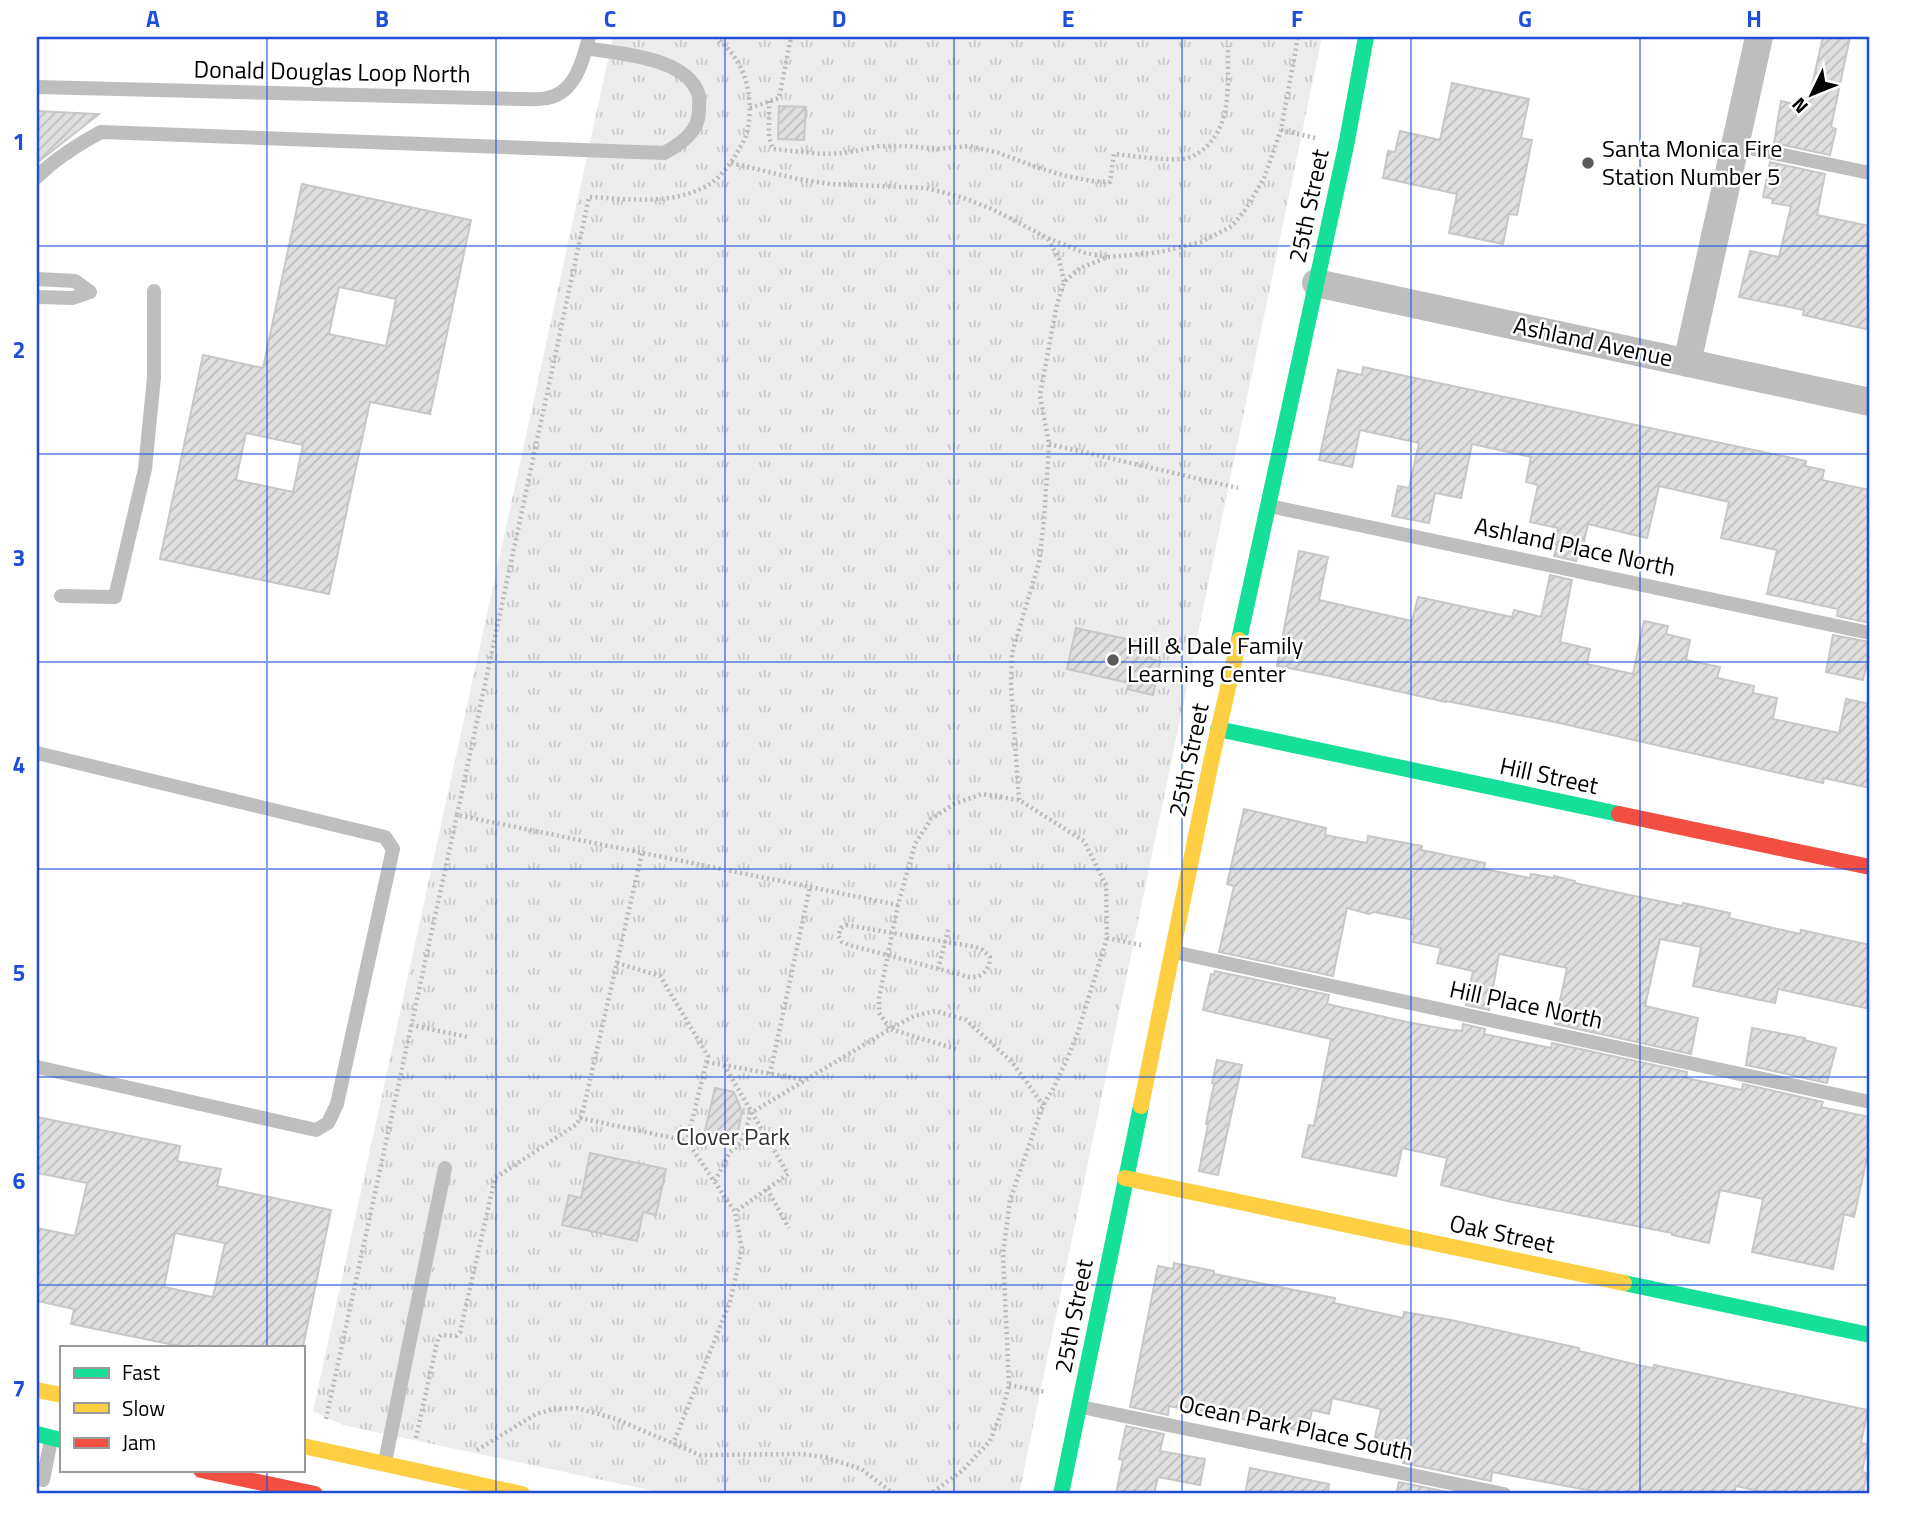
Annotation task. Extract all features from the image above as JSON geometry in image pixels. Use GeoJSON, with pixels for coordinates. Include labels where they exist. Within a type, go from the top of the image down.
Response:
{"type":"FeatureCollection","features":[{"type":"Feature","properties":{"kind":"street","name":"25th Street"},"geometry":{"type":"LineString","coordinates":[[1060,1494],[1218,729],[1346,146],[1366,37]]}},
{"type":"Feature","properties":{"kind":"street"},"geometry":{"type":"LineString","coordinates":[[1687,363],[1759,37]]}},
{"type":"Feature","properties":{"kind":"street","name":"Ashland Avenue"},"geometry":{"type":"LineString","coordinates":[[1316,283],[1870,402]]}},
{"type":"Feature","properties":{"kind":"street","name":"Hill Street"},"geometry":{"type":"LineString","coordinates":[[1218,729],[1870,867]]}},
{"type":"Feature","properties":{"kind":"street","name":"Oak Street"},"geometry":{"type":"LineString","coordinates":[[1125,1178],[1870,1335]]}},
{"type":"Feature","properties":{"kind":"street"},"geometry":{"type":"LineString","coordinates":[[37,1390],[60,1395]]}},
{"type":"Feature","properties":{"kind":"street"},"geometry":{"type":"LineString","coordinates":[[304,1446],[522,1494]]}},
{"type":"Feature","properties":{"kind":"street"},"geometry":{"type":"LineString","coordinates":[[210,1472],[315,1494]]}},
{"type":"Feature","properties":{"kind":"lane"},"geometry":{"type":"LineString","coordinates":[[37,177],[76,145],[101,132],[664,153],[679,145],[693,131],[699,115],[699,94],[685,74],[660,62],[588,42]]}},
{"type":"Feature","properties":{"kind":"lane","name":"Donald Douglas Loop North"},"geometry":{"type":"LineString","coordinates":[[37,87],[548,98],[568,88],[581,66],[588,42]]}},
{"type":"Feature","properties":{"kind":"lane"},"geometry":{"type":"LineString","coordinates":[[1735,145],[1870,173]]}},
{"type":"Feature","properties":{"kind":"lane"},"geometry":{"type":"LineString","coordinates":[[37,279],[75,281],[90,292],[73,298],[37,298]]}},
{"type":"Feature","properties":{"kind":"lane"},"geometry":{"type":"LineString","coordinates":[[61,596],[115,597],[145,469],[154,377],[154,291]]}},
{"type":"Feature","properties":{"kind":"lane","name":"Ashland Place North"},"geometry":{"type":"LineString","coordinates":[[1269,506],[1870,633]]}},
{"type":"Feature","properties":{"kind":"lane"},"geometry":{"type":"LineString","coordinates":[[37,753],[385,837],[393,849],[337,1104],[328,1124],[316,1130],[37,1067]]}},
{"type":"Feature","properties":{"kind":"lane","name":"Hill Place North"},"geometry":{"type":"LineString","coordinates":[[1173,952],[1870,1102]]}},
{"type":"Feature","properties":{"kind":"lane"},"geometry":{"type":"LineString","coordinates":[[385,1463],[445,1168]]}},
{"type":"Feature","properties":{"kind":"lane","name":"Ocean Park Place South"},"geometry":{"type":"LineString","coordinates":[[1079,1406],[1504,1494]]}},
{"type":"Feature","properties":{"kind":"lane"},"geometry":{"type":"LineString","coordinates":[[43,1479],[50,1437]]}},
{"type":"Feature","properties":{"kind":"path"},"geometry":{"type":"LineString","coordinates":[[325,1423],[589,197],[645,200],[678,197],[711,184],[731,163],[746,135],[750,108],[744,72],[727,46],[715,37]]}},
{"type":"Feature","properties":{"kind":"path"},"geometry":{"type":"LineString","coordinates":[[750,108],[779,98],[791,37]]}},
{"type":"Feature","properties":{"kind":"path"},"geometry":{"type":"LineString","coordinates":[[731,163],[830,184],[926,188],[992,208],[1048,238],[1085,253],[1108,257],[1160,252],[1201,242],[1232,226],[1246,209],[1264,178],[1280,130],[1298,37]]}},
{"type":"Feature","properties":{"kind":"path"},"geometry":{"type":"LineString","coordinates":[[769,102],[769,137],[773,149],[823,154],[880,146],[937,149],[970,146],[1066,176],[1110,182],[1114,154],[1182,160],[1200,153],[1213,140],[1223,125],[1227,109],[1228,46]]}},
{"type":"Feature","properties":{"kind":"path"},"geometry":{"type":"LineString","coordinates":[[1280,130],[1315,138]]}},
{"type":"Feature","properties":{"kind":"path"},"geometry":{"type":"LineString","coordinates":[[1019,800],[1011,685],[1012,653],[1039,564],[1049,444],[1040,395],[1057,304],[1064,282],[1059,259],[1048,238]]}},
{"type":"Feature","properties":{"kind":"path"},"geometry":{"type":"LineString","coordinates":[[1064,282],[1080,268],[1108,257]]}},
{"type":"Feature","properties":{"kind":"path"},"geometry":{"type":"LineString","coordinates":[[1049,444],[1238,488]]}},
{"type":"Feature","properties":{"kind":"path"},"geometry":{"type":"LineString","coordinates":[[927,1494],[962,1471],[990,1441],[1003,1408],[1009,1385],[1003,1254],[1010,1200],[1043,1105],[1068,1057],[1107,939],[1106,885],[1083,841],[1019,800],[982,794],[954,804],[931,819],[915,844],[898,905],[879,998],[879,1013],[890,1029],[956,1049]]}},
{"type":"Feature","properties":{"kind":"path"},"geometry":{"type":"LineString","coordinates":[[457,815],[898,905]]}},
{"type":"Feature","properties":{"kind":"path"},"geometry":{"type":"LineString","coordinates":[[415,1446],[438,1338],[441,1335],[456,1336],[460,1332],[495,1178],[576,1124],[582,1115],[642,853]]}},
{"type":"Feature","properties":{"kind":"path"},"geometry":{"type":"LineString","coordinates":[[770,1074],[810,887]]}},
{"type":"Feature","properties":{"kind":"path"},"geometry":{"type":"LineString","coordinates":[[846,925],[892,933],[983,950],[990,957],[990,965],[985,973],[977,978],[849,945],[842,942],[838,936],[841,928],[846,925]]}},
{"type":"Feature","properties":{"kind":"path"},"geometry":{"type":"LineString","coordinates":[[938,969],[949,927]]}},
{"type":"Feature","properties":{"kind":"path"},"geometry":{"type":"LineString","coordinates":[[1107,939],[1142,945]]}},
{"type":"Feature","properties":{"kind":"path"},"geometry":{"type":"LineString","coordinates":[[617,963],[660,976],[708,1056],[687,1141]]}},
{"type":"Feature","properties":{"kind":"path"},"geometry":{"type":"LineString","coordinates":[[715,1182],[730,1152],[741,1143],[751,1113],[890,1029],[914,1016],[935,1011],[967,1020],[1012,1062],[1043,1105]]}},
{"type":"Feature","properties":{"kind":"path"},"geometry":{"type":"LineString","coordinates":[[411,1025],[468,1037]]}},
{"type":"Feature","properties":{"kind":"path"},"geometry":{"type":"LineString","coordinates":[[707,1062],[805,1080]]}},
{"type":"Feature","properties":{"kind":"path"},"geometry":{"type":"LineString","coordinates":[[724,1065],[788,1174],[735,1212]]}},
{"type":"Feature","properties":{"kind":"path"},"geometry":{"type":"LineString","coordinates":[[580,1118],[687,1141],[735,1212],[742,1249],[730,1302],[673,1444]]}},
{"type":"Feature","properties":{"kind":"path"},"geometry":{"type":"LineString","coordinates":[[767,1189],[789,1228]]}},
{"type":"Feature","properties":{"kind":"path"},"geometry":{"type":"LineString","coordinates":[[1009,1385],[1046,1392]]}},
{"type":"Feature","properties":{"kind":"path"},"geometry":{"type":"LineString","coordinates":[[471,1458],[479,1448],[536,1414],[554,1409],[577,1408],[616,1419],[701,1455],[802,1454],[825,1457],[861,1469],[894,1494]]}},
{"type":"Feature","properties":{"kind":"green space","name":"Clover Park"},"geometry":{"type":"Polygon","coordinates":[[[613,37],[1322,37],[1019,1494],[668,1494],[343,1425],[313,1411],[613,37]]]}},
{"type":"Feature","properties":{"kind":"building"},"geometry":{"type":"Polygon","coordinates":[[[1823,37],[1850,37],[1831,127],[1836,129],[1830,155],[1774,143],[1781,101],[1807,107],[1823,37]]]}},
{"type":"Feature","properties":{"kind":"building"},"geometry":{"type":"Polygon","coordinates":[[[1452,83],[1529,99],[1521,138],[1532,140],[1517,215],[1509,214],[1503,244],[1449,233],[1457,194],[1383,178],[1388,151],[1395,152],[1400,131],[1440,140],[1452,83]]]}},
{"type":"Feature","properties":{"kind":"building"},"geometry":{"type":"Polygon","coordinates":[[[779,106],[806,107],[804,140],[778,139],[779,106]]]}},
{"type":"Feature","properties":{"kind":"building"},"geometry":{"type":"Polygon","coordinates":[[[37,111],[99,114],[37,163],[37,111]]]}},
{"type":"Feature","properties":{"kind":"building"},"geometry":{"type":"Polygon","coordinates":[[[1770,162],[1825,174],[1817,215],[1870,226],[1870,330],[1803,315],[1804,310],[1739,297],[1750,251],[1779,257],[1791,206],[1772,203],[1773,199],[1763,197],[1770,162]]]}},
{"type":"Feature","properties":{"kind":"building"},"geometry":{"type":"Polygon","coordinates":[[[302,184],[471,220],[430,414],[370,402],[329,594],[160,559],[203,355],[263,368],[302,184]],[[339,287],[329,334],[386,346],[396,299],[339,287]],[[246,433],[236,480],[293,492],[303,445],[246,433]]]}},
{"type":"Feature","properties":{"kind":"building"},"geometry":{"type":"Polygon","coordinates":[[[1363,367],[1806,461],[1805,466],[1824,470],[1822,480],[1870,490],[1870,623],[1837,616],[1838,609],[1767,594],[1777,550],[1721,538],[1729,502],[1659,486],[1647,538],[1588,524],[1582,550],[1579,549],[1576,561],[1554,556],[1558,528],[1530,522],[1538,485],[1526,482],[1531,457],[1472,444],[1461,498],[1435,493],[1429,523],[1392,516],[1398,486],[1409,488],[1419,443],[1360,430],[1352,467],[1319,460],[1338,370],[1362,375],[1363,367]]]}},
{"type":"Feature","properties":{"kind":"building"},"geometry":{"type":"Polygon","coordinates":[[[1299,551],[1328,557],[1319,600],[1412,621],[1418,597],[1512,617],[1514,610],[1541,617],[1550,575],[1572,580],[1560,642],[1590,649],[1587,664],[1633,674],[1644,621],[1668,626],[1666,634],[1690,640],[1686,660],[1720,667],[1717,678],[1754,686],[1753,693],[1777,698],[1773,719],[1839,733],[1846,699],[1870,704],[1870,788],[1824,778],[1823,783],[1555,722],[1277,666],[1299,551]]]}},
{"type":"Feature","properties":{"kind":"building","name":"Hill & Dale Family Learning Center"},"geometry":{"type":"Polygon","coordinates":[[[1076,628],[1154,645],[1151,659],[1160,661],[1153,695],[1127,689],[1129,683],[1067,669],[1076,628]]]}},
{"type":"Feature","properties":{"kind":"building"},"geometry":{"type":"Polygon","coordinates":[[[1833,635],[1870,642],[1863,680],[1826,672],[1833,635]]]}},
{"type":"Feature","properties":{"kind":"building"},"geometry":{"type":"Polygon","coordinates":[[[1244,809],[1326,828],[1325,835],[1367,843],[1368,836],[1422,846],[1421,850],[1485,863],[1484,869],[1530,878],[1531,874],[1554,876],[1682,906],[1683,903],[1730,913],[1729,918],[1800,934],[1801,930],[1870,945],[1870,1009],[1778,989],[1775,1003],[1693,986],[1701,947],[1660,939],[1645,1006],[1698,1018],[1691,1054],[1555,1024],[1567,968],[1499,954],[1489,1010],[1466,1005],[1473,971],[1437,963],[1441,948],[1413,942],[1414,935],[1411,934],[1414,920],[1347,908],[1333,976],[1219,952],[1234,886],[1227,884],[1244,809]]]}},
{"type":"Feature","properties":{"kind":"building"},"geometry":{"type":"Polygon","coordinates":[[[1215,971],[1329,995],[1327,1004],[1407,1022],[1456,1031],[1462,1031],[1463,1024],[1485,1029],[1484,1034],[1551,1048],[1552,1043],[1687,1072],[1686,1078],[1742,1090],[1743,1084],[1823,1102],[1821,1107],[1870,1117],[1870,1153],[1854,1217],[1844,1214],[1833,1269],[1752,1252],[1763,1199],[1720,1190],[1709,1243],[1441,1185],[1447,1158],[1402,1148],[1396,1176],[1302,1157],[1309,1125],[1314,1126],[1331,1039],[1203,1010],[1211,974],[1214,975],[1215,971]]]}},
{"type":"Feature","properties":{"kind":"building"},"geometry":{"type":"Polygon","coordinates":[[[1752,1028],[1805,1038],[1804,1040],[1836,1048],[1827,1083],[1746,1065],[1752,1028]]]}},
{"type":"Feature","properties":{"kind":"building"},"geometry":{"type":"Polygon","coordinates":[[[1217,1060],[1242,1065],[1218,1175],[1199,1171],[1217,1060]]]}},
{"type":"Feature","properties":{"kind":"building"},"geometry":{"type":"Polygon","coordinates":[[[715,1088],[734,1092],[742,1112],[735,1146],[703,1139],[715,1088]]]}},
{"type":"Feature","properties":{"kind":"building"},"geometry":{"type":"Polygon","coordinates":[[[37,1117],[180,1146],[177,1161],[221,1169],[217,1186],[331,1210],[303,1346],[179,1346],[71,1324],[74,1309],[37,1301],[37,1228],[75,1236],[87,1183],[37,1173],[37,1117]],[[175,1233],[164,1287],[213,1297],[225,1243],[175,1233]]]}},
{"type":"Feature","properties":{"kind":"building"},"geometry":{"type":"Polygon","coordinates":[[[590,1153],[666,1169],[656,1215],[643,1212],[637,1241],[562,1225],[569,1195],[581,1198],[590,1153]]]}},
{"type":"Feature","properties":{"kind":"building"},"geometry":{"type":"Polygon","coordinates":[[[1174,1263],[1214,1271],[1214,1274],[1335,1298],[1334,1303],[1403,1318],[1404,1312],[1451,1320],[1579,1348],[1579,1351],[1642,1366],[1653,1368],[1654,1365],[1868,1410],[1861,1443],[1868,1444],[1862,1472],[1867,1473],[1863,1494],[1772,1494],[1736,1486],[1734,1494],[1608,1494],[1492,1472],[1491,1481],[1403,1463],[1406,1449],[1374,1442],[1381,1409],[1332,1398],[1329,1414],[1312,1410],[1310,1419],[1305,1418],[1302,1431],[1184,1407],[1169,1406],[1168,1415],[1130,1407],[1158,1266],[1173,1269],[1174,1263]]]}},
{"type":"Feature","properties":{"kind":"building"},"geometry":{"type":"Polygon","coordinates":[[[1126,1426],[1164,1434],[1160,1451],[1205,1459],[1200,1485],[1158,1477],[1154,1494],[1116,1494],[1123,1460],[1119,1459],[1126,1426]]]}},
{"type":"Feature","properties":{"kind":"building"},"geometry":{"type":"Polygon","coordinates":[[[1250,1468],[1329,1484],[1328,1494],[1245,1494],[1250,1468]]]}},
{"type":"Feature","properties":{"kind":"building"},"geometry":{"type":"Polygon","coordinates":[[[1399,1482],[1457,1494],[1396,1494],[1399,1482]]]}},
{"type":"Feature","properties":{"kind":"traffic: fast"},"geometry":{"type":"LineString","coordinates":[[1239,640],[1346,146],[1366,37]]}},
{"type":"Feature","properties":{"kind":"traffic: fast"},"geometry":{"type":"LineString","coordinates":[[1218,729],[1619,814]]}},
{"type":"Feature","properties":{"kind":"traffic: fast"},"geometry":{"type":"LineString","coordinates":[[1061,1494],[1141,1106]]}},
{"type":"Feature","properties":{"kind":"traffic: fast"},"geometry":{"type":"LineString","coordinates":[[1624,1283],[1870,1335]]}},
{"type":"Feature","properties":{"kind":"traffic: fast"},"geometry":{"type":"LineString","coordinates":[[37,1434],[60,1440]]}},
{"type":"Feature","properties":{"kind":"traffic: slow"},"geometry":{"type":"LineString","coordinates":[[1141,1106],[1211,762],[1239,640]]}},
{"type":"Feature","properties":{"kind":"traffic: slow"},"geometry":{"type":"LineString","coordinates":[[1125,1178],[1624,1283]]}},
{"type":"Feature","properties":{"kind":"traffic: slow"},"geometry":{"type":"LineString","coordinates":[[37,1390],[60,1395]]}},
{"type":"Feature","properties":{"kind":"traffic: slow"},"geometry":{"type":"LineString","coordinates":[[304,1446],[522,1494]]}},
{"type":"Feature","properties":{"kind":"traffic: jam"},"geometry":{"type":"LineString","coordinates":[[1619,814],[1870,867]]}},
{"type":"Feature","properties":{"kind":"traffic: jam"},"geometry":{"type":"LineString","coordinates":[[210,1472],[315,1494]]}},
{"type":"Feature","properties":{"kind":"place","name":"Santa Monica Fire Station Number 5"},"geometry":{"type":"Point","coordinates":[1588,163]}},
{"type":"Feature","properties":{"kind":"place","name":"Hill & Dale Family Learning Center"},"geometry":{"type":"Point","coordinates":[1113,660]}}]}
